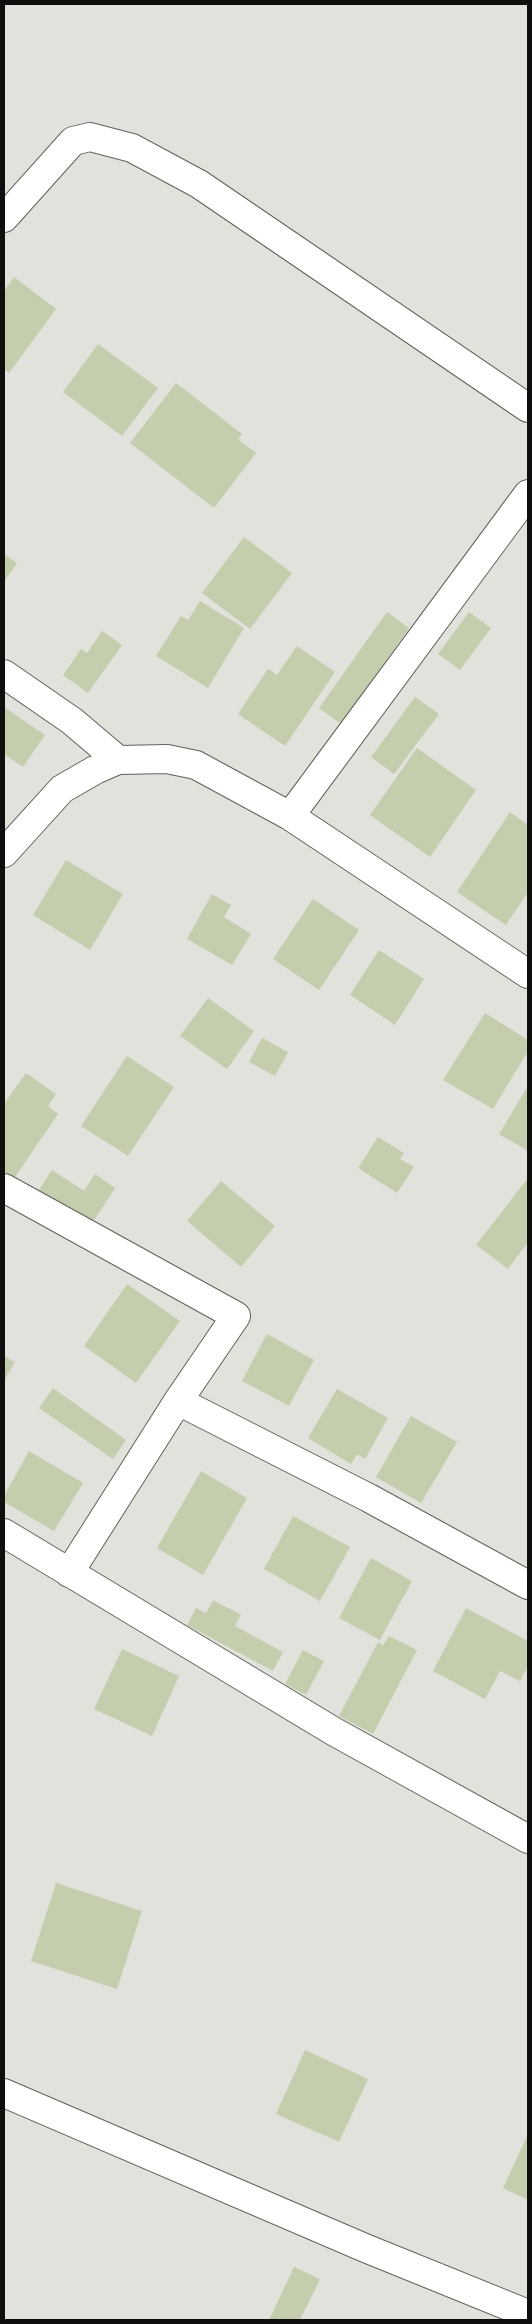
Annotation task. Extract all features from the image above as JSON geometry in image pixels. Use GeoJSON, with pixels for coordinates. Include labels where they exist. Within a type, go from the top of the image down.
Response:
{"type":"FeatureCollection","features":[{"type":"Feature","properties":{"kind":"street"},"geometry":{"type":"LineString","coordinates":[[4,218],[73,141],[90,137],[132,148],[199,184],[528,408]]}},
{"type":"Feature","properties":{"kind":"street"},"geometry":{"type":"LineString","coordinates":[[290,816],[528,494]]}},
{"type":"Feature","properties":{"kind":"street"},"geometry":{"type":"LineString","coordinates":[[4,674],[72,721],[118,760]]}},
{"type":"Feature","properties":{"kind":"street"},"geometry":{"type":"LineString","coordinates":[[4,853],[62,790],[95,770],[118,760],[167,759],[196,765],[290,816],[528,974]]}},
{"type":"Feature","properties":{"kind":"street"},"geometry":{"type":"LineString","coordinates":[[4,1188],[236,1316],[178,1402],[69,1573]]}},
{"type":"Feature","properties":{"kind":"street"},"geometry":{"type":"LineString","coordinates":[[178,1402],[369,1498],[528,1584]]}},
{"type":"Feature","properties":{"kind":"street"},"geometry":{"type":"LineString","coordinates":[[4,1532],[333,1731],[528,1839]]}},
{"type":"Feature","properties":{"kind":"street"},"geometry":{"type":"LineString","coordinates":[[4,2093],[365,2248],[528,2314]]}},
{"type":"Feature","properties":{"kind":"building"},"geometry":{"type":"Polygon","coordinates":[[[14,277],[56,309],[9,373],[4,369],[4,291],[14,277]]]}},
{"type":"Feature","properties":{"kind":"building"},"geometry":{"type":"Polygon","coordinates":[[[98,344],[158,388],[122,436],[63,392],[98,344]]]}},
{"type":"Feature","properties":{"kind":"building"},"geometry":{"type":"Polygon","coordinates":[[[176,383],[242,434],[238,439],[256,453],[214,508],[130,443],[176,383]]]}},
{"type":"Feature","properties":{"kind":"building"},"geometry":{"type":"Polygon","coordinates":[[[244,537],[292,573],[250,629],[202,593],[244,537]]]}},
{"type":"Feature","properties":{"kind":"building"},"geometry":{"type":"Polygon","coordinates":[[[4,554],[17,563],[4,582],[4,554]]]}},
{"type":"Feature","properties":{"kind":"building"},"geometry":{"type":"Polygon","coordinates":[[[200,601],[244,628],[208,688],[156,656],[181,616],[188,620],[200,601]]]}},
{"type":"Feature","properties":{"kind":"building"},"geometry":{"type":"Polygon","coordinates":[[[387,612],[409,628],[341,724],[319,708],[387,612]]]}},
{"type":"Feature","properties":{"kind":"building"},"geometry":{"type":"Polygon","coordinates":[[[469,612],[491,628],[460,670],[438,654],[469,612]]]}},
{"type":"Feature","properties":{"kind":"building"},"geometry":{"type":"Polygon","coordinates":[[[102,631],[122,645],[88,693],[63,675],[81,649],[87,653],[102,631]]]}},
{"type":"Feature","properties":{"kind":"building"},"geometry":{"type":"Polygon","coordinates":[[[297,646],[335,672],[285,746],[238,714],[268,669],[277,675],[297,646]]]}},
{"type":"Feature","properties":{"kind":"building"},"geometry":{"type":"Polygon","coordinates":[[[415,697],[439,714],[394,774],[371,757],[415,697]]]}},
{"type":"Feature","properties":{"kind":"building"},"geometry":{"type":"Polygon","coordinates":[[[4,707],[45,735],[23,767],[4,754],[4,707]]]}},
{"type":"Feature","properties":{"kind":"building"},"geometry":{"type":"Polygon","coordinates":[[[417,748],[476,790],[430,857],[370,815],[417,748]]]}},
{"type":"Feature","properties":{"kind":"building"},"geometry":{"type":"Polygon","coordinates":[[[510,812],[528,825],[528,892],[506,925],[457,892],[510,812]]]}},
{"type":"Feature","properties":{"kind":"building"},"geometry":{"type":"Polygon","coordinates":[[[66,860],[123,894],[90,950],[33,915],[66,860]]]}},
{"type":"Feature","properties":{"kind":"building"},"geometry":{"type":"Polygon","coordinates":[[[212,894],[231,905],[224,917],[251,934],[232,965],[187,939],[212,894]]]}},
{"type":"Feature","properties":{"kind":"building"},"geometry":{"type":"Polygon","coordinates":[[[313,899],[359,930],[319,990],[273,959],[313,899]]]}},
{"type":"Feature","properties":{"kind":"building"},"geometry":{"type":"Polygon","coordinates":[[[379,950],[424,979],[395,1025],[350,995],[379,950]]]}},
{"type":"Feature","properties":{"kind":"building"},"geometry":{"type":"Polygon","coordinates":[[[208,998],[254,1031],[227,1069],[180,1036],[208,998]]]}},
{"type":"Feature","properties":{"kind":"building"},"geometry":{"type":"Polygon","coordinates":[[[485,1013],[528,1040],[528,1051],[493,1109],[443,1080],[485,1013]]]}},
{"type":"Feature","properties":{"kind":"building"},"geometry":{"type":"Polygon","coordinates":[[[262,1038],[288,1052],[275,1076],[249,1062],[262,1038]]]}},
{"type":"Feature","properties":{"kind":"building"},"geometry":{"type":"Polygon","coordinates":[[[127,1056],[174,1087],[128,1156],[81,1126],[127,1056]]]}},
{"type":"Feature","properties":{"kind":"building"},"geometry":{"type":"Polygon","coordinates":[[[26,1073],[56,1094],[48,1106],[58,1114],[13,1180],[4,1174],[4,1104],[26,1073]]]}},
{"type":"Feature","properties":{"kind":"building"},"geometry":{"type":"Polygon","coordinates":[[[528,1086],[528,1151],[499,1134],[528,1086]]]}},
{"type":"Feature","properties":{"kind":"building"},"geometry":{"type":"Polygon","coordinates":[[[378,1137],[404,1153],[400,1159],[414,1167],[397,1193],[358,1168],[378,1137]]]}},
{"type":"Feature","properties":{"kind":"building"},"geometry":{"type":"Polygon","coordinates":[[[52,1170],[84,1191],[95,1174],[115,1188],[89,1228],[37,1193],[52,1170]]]}},
{"type":"Feature","properties":{"kind":"building"},"geometry":{"type":"Polygon","coordinates":[[[528,1178],[528,1242],[508,1269],[476,1245],[528,1178]]]}},
{"type":"Feature","properties":{"kind":"building"},"geometry":{"type":"Polygon","coordinates":[[[221,1181],[275,1226],[241,1267],[187,1221],[221,1181]]]}},
{"type":"Feature","properties":{"kind":"building"},"geometry":{"type":"Polygon","coordinates":[[[127,1284],[180,1321],[136,1383],[84,1346],[127,1284]]]}},
{"type":"Feature","properties":{"kind":"building"},"geometry":{"type":"Polygon","coordinates":[[[267,1334],[314,1360],[289,1406],[242,1381],[267,1334]]]}},
{"type":"Feature","properties":{"kind":"building"},"geometry":{"type":"Polygon","coordinates":[[[4,1356],[15,1362],[4,1381],[4,1356]]]}},
{"type":"Feature","properties":{"kind":"building"},"geometry":{"type":"Polygon","coordinates":[[[53,1388],[126,1440],[113,1459],[39,1408],[53,1388]]]}},
{"type":"Feature","properties":{"kind":"building"},"geometry":{"type":"Polygon","coordinates":[[[337,1389],[388,1418],[365,1459],[357,1454],[351,1464],[308,1438],[337,1389]]]}},
{"type":"Feature","properties":{"kind":"building"},"geometry":{"type":"Polygon","coordinates":[[[411,1416],[457,1442],[421,1503],[376,1477],[411,1416]]]}},
{"type":"Feature","properties":{"kind":"building"},"geometry":{"type":"Polygon","coordinates":[[[29,1451],[83,1483],[54,1531],[4,1502],[4,1496],[29,1451]]]}},
{"type":"Feature","properties":{"kind":"building"},"geometry":{"type":"Polygon","coordinates":[[[201,1471],[247,1498],[203,1575],[157,1548],[201,1471]]]}},
{"type":"Feature","properties":{"kind":"building"},"geometry":{"type":"Polygon","coordinates":[[[293,1516],[350,1547],[320,1601],[264,1569],[293,1516]]]}},
{"type":"Feature","properties":{"kind":"building"},"geometry":{"type":"Polygon","coordinates":[[[371,1558],[412,1581],[380,1640],[339,1618],[371,1558]]]}},
{"type":"Feature","properties":{"kind":"building"},"geometry":{"type":"Polygon","coordinates":[[[213,1600],[241,1615],[235,1626],[283,1652],[273,1671],[187,1625],[196,1608],[206,1613],[213,1600]]]}},
{"type":"Feature","properties":{"kind":"building"},"geometry":{"type":"Polygon","coordinates":[[[466,1608],[528,1641],[528,1666],[520,1681],[500,1671],[485,1699],[433,1671],[466,1608]]]}},
{"type":"Feature","properties":{"kind":"building"},"geometry":{"type":"Polygon","coordinates":[[[389,1636],[417,1650],[373,1734],[339,1716],[378,1642],[383,1645],[389,1636]]]}},
{"type":"Feature","properties":{"kind":"building"},"geometry":{"type":"Polygon","coordinates":[[[122,1649],[179,1676],[152,1736],[94,1709],[122,1649]]]}},
{"type":"Feature","properties":{"kind":"building"},"geometry":{"type":"Polygon","coordinates":[[[303,1650],[324,1661],[306,1695],[285,1684],[303,1650]]]}},
{"type":"Feature","properties":{"kind":"building"},"geometry":{"type":"Polygon","coordinates":[[[56,1883],[142,1911],[117,1989],[31,1961],[56,1883]]]}},
{"type":"Feature","properties":{"kind":"building"},"geometry":{"type":"Polygon","coordinates":[[[305,2050],[368,2079],[339,2142],[276,2114],[305,2050]]]}},
{"type":"Feature","properties":{"kind":"building"},"geometry":{"type":"Polygon","coordinates":[[[528,2134],[528,2200],[503,2188],[528,2134]]]}},
{"type":"Feature","properties":{"kind":"building"},"geometry":{"type":"Polygon","coordinates":[[[294,2267],[320,2279],[300,2320],[269,2320],[294,2267]]]}}]}
